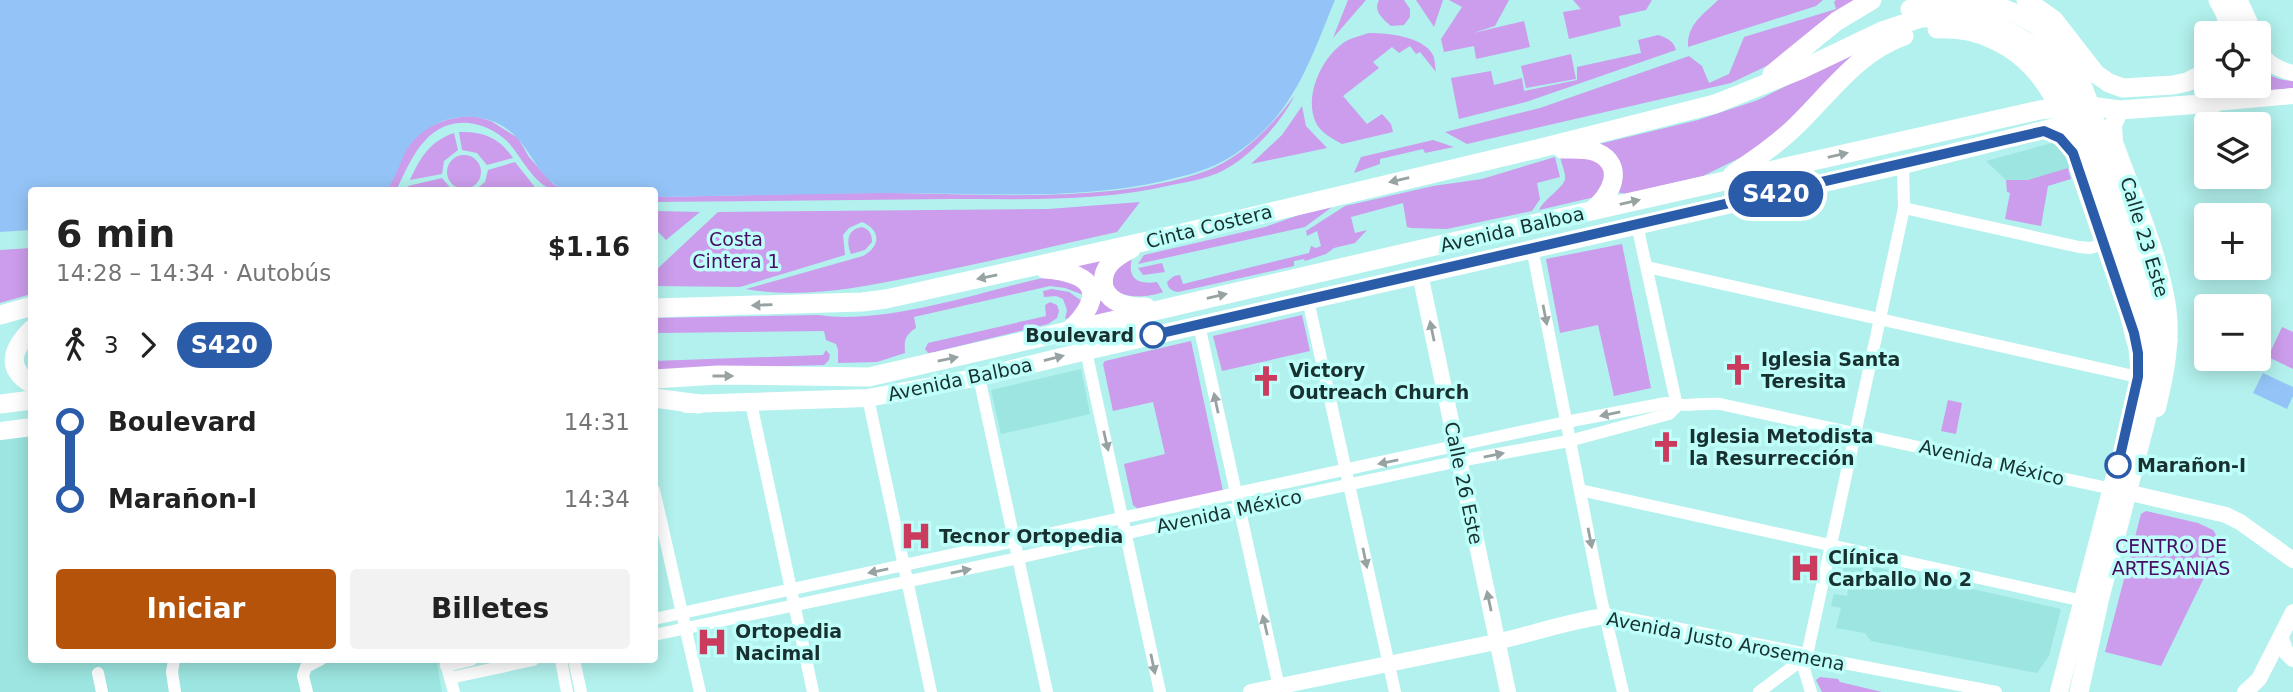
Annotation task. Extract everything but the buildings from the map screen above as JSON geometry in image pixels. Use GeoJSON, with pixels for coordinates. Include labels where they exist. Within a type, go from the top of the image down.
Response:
{"type":"FeatureCollection","features":[{"type":"Feature","properties":{"kind":"highway","name":"Cinta Costera"},"geometry":{"type":"LineString","coordinates":[[1754,89],[1837,21],[1872,0]]}},
{"type":"Feature","properties":{"kind":"highway"},"geometry":{"type":"LineString","coordinates":[[1853,44],[1893,16],[1924,4],[1957,0]]}},
{"type":"Feature","properties":{"kind":"highway"},"geometry":{"type":"LineString","coordinates":[[1968,0],[2003,8],[2038,27],[2059,47],[2077,74],[2168,340]]}},
{"type":"Feature","properties":{"kind":"highway"},"geometry":{"type":"LineString","coordinates":[[2026,0],[2054,20],[2096,74],[2109,83],[2123,88],[2173,85],[2194,78]]}},
{"type":"Feature","properties":{"kind":"highway"},"geometry":{"type":"LineString","coordinates":[[2218,0],[2227,21]]}},
{"type":"Feature","properties":{"kind":"highway"},"geometry":{"type":"LineString","coordinates":[[2238,0],[2246,21]]}},
{"type":"Feature","properties":{"kind":"highway"},"geometry":{"type":"LineString","coordinates":[[1724,181],[1778,142],[1866,56],[1917,25],[1941,15],[1966,16],[1988,22],[2023,39],[2051,64],[2064,83],[2074,107],[2151,336],[2155,360],[2151,401],[2100,597],[2081,692]]}},
{"type":"Feature","properties":{"kind":"highway"},"geometry":{"type":"LineString","coordinates":[[1853,44],[1882,31],[1917,25],[1962,29],[2006,45],[2040,73],[2061,111],[2138,336],[2141,379],[2137,402],[2066,692]]}},
{"type":"Feature","properties":{"kind":"highway","name":"Cinta Costera"},"geometry":{"type":"LineString","coordinates":[[658,308],[862,302],[1025,269],[1537,149],[1715,104],[1853,44]]}},
{"type":"Feature","properties":{"kind":"highway"},"geometry":{"type":"LineString","coordinates":[[2215,103],[2220,98]]}},
{"type":"Feature","properties":{"kind":"highway","name":"Avenida Balboa"},"geometry":{"type":"LineString","coordinates":[[658,379],[718,375],[869,377],[2040,110],[2082,105],[2120,110],[2215,103]]}},
{"type":"Feature","properties":{"kind":"highway"},"geometry":{"type":"LineString","coordinates":[[1537,149],[1577,148],[1594,151],[1609,162],[1614,182],[1602,202],[1590,212]]}},
{"type":"Feature","properties":{"kind":"highway"},"geometry":{"type":"LineString","coordinates":[[1145,242],[1108,264],[1102,276],[1104,288],[1111,299],[1122,305],[1168,307]]}},
{"type":"Feature","properties":{"kind":"highway"},"geometry":{"type":"LineString","coordinates":[[1025,269],[1072,273],[1090,288],[1091,305],[1082,319],[1068,332]]}},
{"type":"Feature","properties":{"kind":"highway"},"geometry":{"type":"LineString","coordinates":[[0,315],[28,307]]}},
{"type":"Feature","properties":{"kind":"highway"},"geometry":{"type":"LineString","coordinates":[[1086,351],[1168,307]]}},
{"type":"Feature","properties":{"kind":"highway"},"geometry":{"type":"LineString","coordinates":[[28,334],[15,352],[13,360],[17,371],[28,381]]}},
{"type":"Feature","properties":{"kind":"highway"},"geometry":{"type":"LineString","coordinates":[[658,399],[699,404]]}},
{"type":"Feature","properties":{"kind":"highway"},"geometry":{"type":"LineString","coordinates":[[0,404],[28,400]]}},
{"type":"Feature","properties":{"kind":"main road","name":"Avenida Balboa"},"geometry":{"type":"LineString","coordinates":[[658,405],[868,398],[979,377],[1903,165],[2120,110]]}},
{"type":"Feature","properties":{"kind":"main road"},"geometry":{"type":"LineString","coordinates":[[2114,142],[2113,125],[2120,110]]}},
{"type":"Feature","properties":{"kind":"main road"},"geometry":{"type":"LineString","coordinates":[[2044,131],[2060,138],[2070,148],[2088,135],[2103,135],[2114,142]]}},
{"type":"Feature","properties":{"kind":"main road","name":"Calle 23 Este"},"geometry":{"type":"LineString","coordinates":[[2081,692],[2164,376],[2168,340],[2167,308],[2156,261],[2114,142]]}},
{"type":"Feature","properties":{"kind":"main road","name":"Calle 23 Este"},"geometry":{"type":"LineString","coordinates":[[2059,692],[2138,377],[2138,353],[2134,333],[2070,148]]}},
{"type":"Feature","properties":{"kind":"main road"},"geometry":{"type":"LineString","coordinates":[[0,431],[28,428]]}},
{"type":"Feature","properties":{"kind":"street"},"geometry":{"type":"LineString","coordinates":[[2271,64],[2293,73]]}},
{"type":"Feature","properties":{"kind":"street","name":"Avenida Balboa"},"geometry":{"type":"LineString","coordinates":[[2215,103],[2293,96]]}},
{"type":"Feature","properties":{"kind":"street"},"geometry":{"type":"LineString","coordinates":[[1811,692],[1804,669],[1904,208],[1903,165]]}},
{"type":"Feature","properties":{"kind":"street"},"geometry":{"type":"LineString","coordinates":[[1904,208],[2079,247],[2105,244]]}},
{"type":"Feature","properties":{"kind":"street"},"geometry":{"type":"LineString","coordinates":[[1637,225],[1677,406]]}},
{"type":"Feature","properties":{"kind":"street"},"geometry":{"type":"LineString","coordinates":[[1532,248],[1569,441],[1623,692]]}},
{"type":"Feature","properties":{"kind":"street"},"geometry":{"type":"LineString","coordinates":[[1647,268],[2138,377]]}},
{"type":"Feature","properties":{"kind":"street","name":"Calle 26 Este"},"geometry":{"type":"LineString","coordinates":[[1420,274],[1508,692]]}},
{"type":"Feature","properties":{"kind":"street"},"geometry":{"type":"LineString","coordinates":[[1308,300],[1395,692]]}},
{"type":"Feature","properties":{"kind":"street"},"geometry":{"type":"LineString","coordinates":[[1199,325],[1279,689]]}},
{"type":"Feature","properties":{"kind":"street"},"geometry":{"type":"LineString","coordinates":[[1086,351],[1160,692]]}},
{"type":"Feature","properties":{"kind":"street"},"geometry":{"type":"LineString","coordinates":[[979,377],[1047,692]]}},
{"type":"Feature","properties":{"kind":"street"},"geometry":{"type":"LineString","coordinates":[[868,398],[931,692]]}},
{"type":"Feature","properties":{"kind":"street"},"geometry":{"type":"LineString","coordinates":[[751,403],[813,692]]}},
{"type":"Feature","properties":{"kind":"street","name":"Avenida México"},"geometry":{"type":"LineString","coordinates":[[658,618],[1123,519],[1349,485],[1566,422],[1666,403],[1677,406],[1720,404],[2227,515],[2293,560]]}},
{"type":"Feature","properties":{"kind":"street","name":"Avenida México"},"geometry":{"type":"LineString","coordinates":[[658,634],[1125,534],[1347,471],[1457,454],[1569,441],[1669,414],[1677,406]]}},
{"type":"Feature","properties":{"kind":"street"},"geometry":{"type":"LineString","coordinates":[[1580,490],[2083,601]]}},
{"type":"Feature","properties":{"kind":"street"},"geometry":{"type":"LineString","coordinates":[[658,509],[700,692]]}},
{"type":"Feature","properties":{"kind":"street"},"geometry":{"type":"LineString","coordinates":[[2245,692],[2259,679],[2293,612]]}},
{"type":"Feature","properties":{"kind":"street","name":"Avenida Justo Arosemena"},"geometry":{"type":"LineString","coordinates":[[1251,692],[1279,689],[1498,642],[1582,620],[1606,617],[1996,692]]}},
{"type":"Feature","properties":{"kind":"street"},"geometry":{"type":"LineString","coordinates":[[2281,639],[2286,652],[2293,659]]}},
{"type":"Feature","properties":{"kind":"street"},"geometry":{"type":"LineString","coordinates":[[1759,692],[1807,656]]}},
{"type":"Feature","properties":{"kind":"street"},"geometry":{"type":"LineString","coordinates":[[174,663],[175,692]]}},
{"type":"Feature","properties":{"kind":"street"},"geometry":{"type":"LineString","coordinates":[[307,692],[303,676],[306,667],[314,663]]}},
{"type":"Feature","properties":{"kind":"street"},"geometry":{"type":"LineString","coordinates":[[454,692],[447,668],[501,663]]}},
{"type":"Feature","properties":{"kind":"street"},"geometry":{"type":"LineString","coordinates":[[562,663],[567,692]]}},
{"type":"Feature","properties":{"kind":"street"},"geometry":{"type":"LineString","coordinates":[[575,663],[581,692]]}},
{"type":"Feature","properties":{"kind":"street"},"geometry":{"type":"LineString","coordinates":[[97,673],[102,692]]}},
{"type":"Feature","properties":{"kind":"shaded area"},"geometry":{"type":"Polygon","coordinates":[[[0,0],[1335,0],[1297,87],[1285,106],[1253,141],[1224,161],[1207,168],[1128,188],[1021,195],[877,193],[658,197],[658,187],[559,187],[544,175],[519,140],[508,130],[495,122],[467,117],[452,118],[425,130],[406,152],[388,187],[28,187],[28,230],[0,232],[0,0]]]}},
{"type":"Feature","properties":{"kind":"shaded area"},"geometry":{"type":"Polygon","coordinates":[[[2056,142],[2067,152],[2073,167],[2028,180],[2006,180],[1986,161],[2056,142]]]}},
{"type":"Feature","properties":{"kind":"shaded area"},"geometry":{"type":"Polygon","coordinates":[[[1081,369],[1090,414],[1001,434],[991,390],[1081,369]]]}},
{"type":"Feature","properties":{"kind":"shaded area"},"geometry":{"type":"Polygon","coordinates":[[[2263,373],[2293,387],[2293,396],[2287,409],[2253,393],[2263,373]]]}},
{"type":"Feature","properties":{"kind":"shaded area"},"geometry":{"type":"Polygon","coordinates":[[[28,433],[28,663],[442,663],[437,664],[442,692],[0,692],[0,435],[28,433]]]}},
{"type":"Feature","properties":{"kind":"shaded area"},"geometry":{"type":"Polygon","coordinates":[[[1845,560],[2061,609],[2049,656],[2037,673],[1871,641],[1865,633],[1836,628],[1841,608],[1831,606],[1834,594],[1847,596],[1849,583],[1840,581],[1845,560]]]}},
{"type":"Feature","properties":{"kind":"green space"},"geometry":{"type":"Polygon","coordinates":[[[1348,0],[1366,0],[1333,38],[1348,0]]]}},
{"type":"Feature","properties":{"kind":"green space"},"geometry":{"type":"Polygon","coordinates":[[[1379,0],[1404,0],[1410,9],[1410,17],[1404,25],[1391,26],[1385,21],[1377,8],[1379,0]]]}},
{"type":"Feature","properties":{"kind":"green space"},"geometry":{"type":"Polygon","coordinates":[[[1416,0],[1443,0],[1434,27],[1416,0]]]}},
{"type":"Feature","properties":{"kind":"green space"},"geometry":{"type":"Polygon","coordinates":[[[1449,0],[1509,0],[1495,26],[1473,33],[1524,21],[1530,47],[1476,59],[1474,46],[1444,52],[1441,39],[1462,7],[1449,0]]]}},
{"type":"Feature","properties":{"kind":"green space"},"geometry":{"type":"Polygon","coordinates":[[[1573,0],[1652,0],[1646,10],[1619,16],[1621,26],[1569,39],[1563,12],[1581,9],[1573,0]]]}},
{"type":"Feature","properties":{"kind":"green space"},"geometry":{"type":"Polygon","coordinates":[[[1718,0],[1823,0],[1816,6],[1688,47],[1693,26],[1718,0]]]}},
{"type":"Feature","properties":{"kind":"green space"},"geometry":{"type":"Polygon","coordinates":[[[1836,0],[1856,0],[1773,63],[1731,83],[1467,144],[1445,132],[1540,108],[1689,56],[1702,66],[1709,83],[1729,74],[1744,37],[1836,9],[1836,0]]]}},
{"type":"Feature","properties":{"kind":"green space"},"geometry":{"type":"Polygon","coordinates":[[[1369,33],[1395,35],[1421,44],[1433,55],[1436,72],[1420,52],[1416,54],[1410,46],[1399,53],[1392,47],[1373,62],[1379,68],[1343,96],[1367,124],[1382,114],[1391,124],[1393,132],[1342,144],[1318,127],[1313,113],[1313,91],[1321,69],[1335,50],[1349,40],[1369,33]]]}},
{"type":"Feature","properties":{"kind":"green space"},"geometry":{"type":"Polygon","coordinates":[[[1658,35],[1669,40],[1676,50],[1526,102],[1459,119],[1451,78],[1491,71],[1494,85],[1522,78],[1524,91],[1577,80],[1577,67],[1641,53],[1638,40],[1658,35]]]}},
{"type":"Feature","properties":{"kind":"green space"},"geometry":{"type":"Polygon","coordinates":[[[1883,38],[1760,148],[1703,176],[1626,194],[1616,192],[1591,146],[1698,120],[1758,100],[1883,38]]]}},
{"type":"Feature","properties":{"kind":"green space"},"geometry":{"type":"Polygon","coordinates":[[[1571,54],[1576,79],[1526,88],[1521,66],[1571,54]]]}},
{"type":"Feature","properties":{"kind":"green space"},"geometry":{"type":"Polygon","coordinates":[[[2271,75],[2293,81],[2293,88],[2271,90],[2271,75]]]}},
{"type":"Feature","properties":{"kind":"green space"},"geometry":{"type":"Polygon","coordinates":[[[1295,95],[1262,140],[1229,167],[1201,179],[1118,194],[1034,199],[658,202],[658,197],[849,193],[1042,195],[1126,189],[1166,182],[1217,166],[1243,150],[1295,95]]]}},
{"type":"Feature","properties":{"kind":"green space"},"geometry":{"type":"Polygon","coordinates":[[[1302,106],[1306,126],[1327,148],[1251,164],[1282,135],[1302,106]]]}},
{"type":"Feature","properties":{"kind":"green space"},"geometry":{"type":"Polygon","coordinates":[[[474,116],[491,121],[518,138],[529,157],[559,187],[543,185],[503,137],[494,131],[469,123],[454,123],[431,134],[415,154],[398,187],[387,187],[408,145],[415,137],[432,125],[474,116]]]}},
{"type":"Feature","properties":{"kind":"green space"},"geometry":{"type":"Polygon","coordinates":[[[459,132],[490,137],[502,145],[513,158],[487,165],[477,153],[462,150],[459,132]]]}},
{"type":"Feature","properties":{"kind":"green space"},"geometry":{"type":"Polygon","coordinates":[[[454,133],[458,150],[444,161],[442,174],[410,180],[427,151],[438,141],[454,133]]]}},
{"type":"Feature","properties":{"kind":"green space"},"geometry":{"type":"Polygon","coordinates":[[[1433,140],[1454,147],[1425,153],[1423,149],[1380,159],[1380,164],[1354,173],[1361,157],[1433,140]]]}},
{"type":"Feature","properties":{"kind":"green space"},"geometry":{"type":"Polygon","coordinates":[[[1589,155],[1609,171],[1595,197],[1539,210],[1564,182],[1565,174],[1560,156],[1589,155]]]}},
{"type":"Feature","properties":{"kind":"green space"},"geometry":{"type":"Polygon","coordinates":[[[457,156],[471,156],[480,165],[480,179],[472,187],[456,187],[448,179],[448,165],[457,156]]]}},
{"type":"Feature","properties":{"kind":"green space"},"geometry":{"type":"Polygon","coordinates":[[[1555,157],[1560,177],[1537,183],[1540,199],[1532,211],[1447,229],[1411,228],[1407,227],[1403,203],[1351,217],[1355,233],[1367,230],[1355,243],[1334,248],[1326,254],[1305,261],[1294,261],[1294,266],[1178,292],[1171,289],[1167,282],[1180,275],[1183,284],[1309,253],[1311,246],[1321,246],[1317,231],[1307,236],[1306,231],[1345,206],[1433,186],[1482,179],[1555,157]]]}},
{"type":"Feature","properties":{"kind":"green space"},"geometry":{"type":"Polygon","coordinates":[[[515,162],[535,187],[479,187],[485,182],[488,170],[515,162]]]}},
{"type":"Feature","properties":{"kind":"green space"},"geometry":{"type":"Polygon","coordinates":[[[2068,168],[2071,179],[2048,186],[2041,226],[2005,219],[2010,193],[2007,192],[2006,180],[2028,180],[2068,168]]]}},
{"type":"Feature","properties":{"kind":"green space"},"geometry":{"type":"Polygon","coordinates":[[[442,178],[450,187],[407,187],[442,178]]]}},
{"type":"Feature","properties":{"kind":"green space","name":"Costa Cintera 1"},"geometry":{"type":"Polygon","coordinates":[[[1140,202],[1117,232],[871,285],[788,293],[746,289],[863,256],[873,248],[876,238],[873,229],[862,222],[849,228],[843,235],[845,255],[740,287],[658,286],[658,268],[718,212],[1048,209],[1140,202]]]}},
{"type":"Feature","properties":{"kind":"green space"},"geometry":{"type":"Polygon","coordinates":[[[1336,204],[1305,227],[1138,264],[1144,255],[1265,227],[1336,204]]]}},
{"type":"Feature","properties":{"kind":"green space"},"geometry":{"type":"Polygon","coordinates":[[[658,211],[700,212],[666,240],[658,232],[658,211]]]}},
{"type":"Feature","properties":{"kind":"green space"},"geometry":{"type":"Polygon","coordinates":[[[862,227],[870,232],[872,242],[865,250],[851,254],[849,237],[853,230],[862,227]]]}},
{"type":"Feature","properties":{"kind":"green space"},"geometry":{"type":"Polygon","coordinates":[[[1622,244],[1651,388],[1614,396],[1598,325],[1560,333],[1546,259],[1622,244]]]}},
{"type":"Feature","properties":{"kind":"green space"},"geometry":{"type":"Polygon","coordinates":[[[28,248],[28,295],[0,303],[0,250],[28,248]]]}},
{"type":"Feature","properties":{"kind":"green space"},"geometry":{"type":"Polygon","coordinates":[[[1108,256],[1099,274],[1130,310],[1089,319],[1095,307],[1066,265],[1108,256]]]}},
{"type":"Feature","properties":{"kind":"green space"},"geometry":{"type":"Polygon","coordinates":[[[1132,258],[1131,271],[1135,279],[1157,282],[1163,292],[1137,296],[1120,293],[1114,288],[1111,281],[1112,271],[1132,258]]]}},
{"type":"Feature","properties":{"kind":"green space"},"geometry":{"type":"Polygon","coordinates":[[[1162,263],[1165,272],[1143,275],[1138,268],[1162,263]]]}},
{"type":"Feature","properties":{"kind":"green space"},"geometry":{"type":"Polygon","coordinates":[[[1043,278],[1071,279],[1086,296],[1050,286],[914,317],[916,328],[906,338],[905,353],[877,362],[838,363],[836,344],[826,340],[824,331],[658,333],[658,318],[872,316],[930,306],[1043,278]]]}},
{"type":"Feature","properties":{"kind":"green space"},"geometry":{"type":"Polygon","coordinates":[[[1052,289],[1069,292],[1082,301],[1076,316],[1065,319],[1067,310],[1063,299],[1056,296],[1044,297],[1043,291],[1052,289]]]}},
{"type":"Feature","properties":{"kind":"green space"},"geometry":{"type":"Polygon","coordinates":[[[1050,302],[1057,305],[1059,311],[1057,318],[1048,324],[935,352],[928,353],[925,349],[928,343],[1046,316],[1045,305],[1050,302]]]}},
{"type":"Feature","properties":{"kind":"green space"},"geometry":{"type":"Polygon","coordinates":[[[1302,315],[1310,351],[1222,371],[1213,336],[1302,315]]]}},
{"type":"Feature","properties":{"kind":"green space"},"geometry":{"type":"Polygon","coordinates":[[[2282,327],[2293,332],[2293,369],[2271,358],[2271,351],[2282,327]]]}},
{"type":"Feature","properties":{"kind":"green space"},"geometry":{"type":"Polygon","coordinates":[[[1191,341],[1223,491],[1138,509],[1133,505],[1124,464],[1165,454],[1153,402],[1113,411],[1103,364],[1105,361],[1191,341]]]}},
{"type":"Feature","properties":{"kind":"green space"},"geometry":{"type":"Polygon","coordinates":[[[826,350],[830,355],[824,365],[658,370],[658,361],[823,355],[826,350]]]}},
{"type":"Feature","properties":{"kind":"green space"},"geometry":{"type":"Polygon","coordinates":[[[1948,400],[1962,403],[1956,434],[1941,431],[1948,400]]]}},
{"type":"Feature","properties":{"kind":"green space","name":"CENTRO DE ARTESANIAS"},"geometry":{"type":"Polygon","coordinates":[[[2146,511],[2198,523],[2213,530],[2221,543],[2161,666],[2105,652],[2141,514],[2146,511]]]}},
{"type":"Feature","properties":{"kind":"green space"},"geometry":{"type":"Polygon","coordinates":[[[1820,677],[1838,679],[1840,682],[1882,692],[1822,692],[1816,680],[1820,677]]]}},
{"type":"Feature","properties":{"kind":"bus line","name":"S420"},"geometry":{"type":"LineString","coordinates":[[1153,335],[2044,131],[2060,138],[2073,153],[2134,333],[2138,353],[2138,377],[2118,465]]}},
{"type":"Feature","properties":{"kind":"place","name":"Boulevard"},"geometry":{"type":"Point","coordinates":[1153,335]}},
{"type":"Feature","properties":{"kind":"place","name":"Iglesia Santa Teresita"},"geometry":{"type":"Point","coordinates":[1738,370]}},
{"type":"Feature","properties":{"kind":"place","name":"Victory Outreach Church"},"geometry":{"type":"Point","coordinates":[1266,381]}},
{"type":"Feature","properties":{"kind":"place","name":"Iglesia Metodista la Resurrección"},"geometry":{"type":"Point","coordinates":[1666,447]}},
{"type":"Feature","properties":{"kind":"place","name":"Marañon-I"},"geometry":{"type":"Point","coordinates":[2118,465]}},
{"type":"Feature","properties":{"kind":"place","name":"Tecnor Ortopedia"},"geometry":{"type":"Point","coordinates":[916,536]}},
{"type":"Feature","properties":{"kind":"place","name":"Clínica Carballo No 2"},"geometry":{"type":"Point","coordinates":[1805,568]}},
{"type":"Feature","properties":{"kind":"place","name":"Ortopedia Nacimal"},"geometry":{"type":"Point","coordinates":[712,642]}}]}
